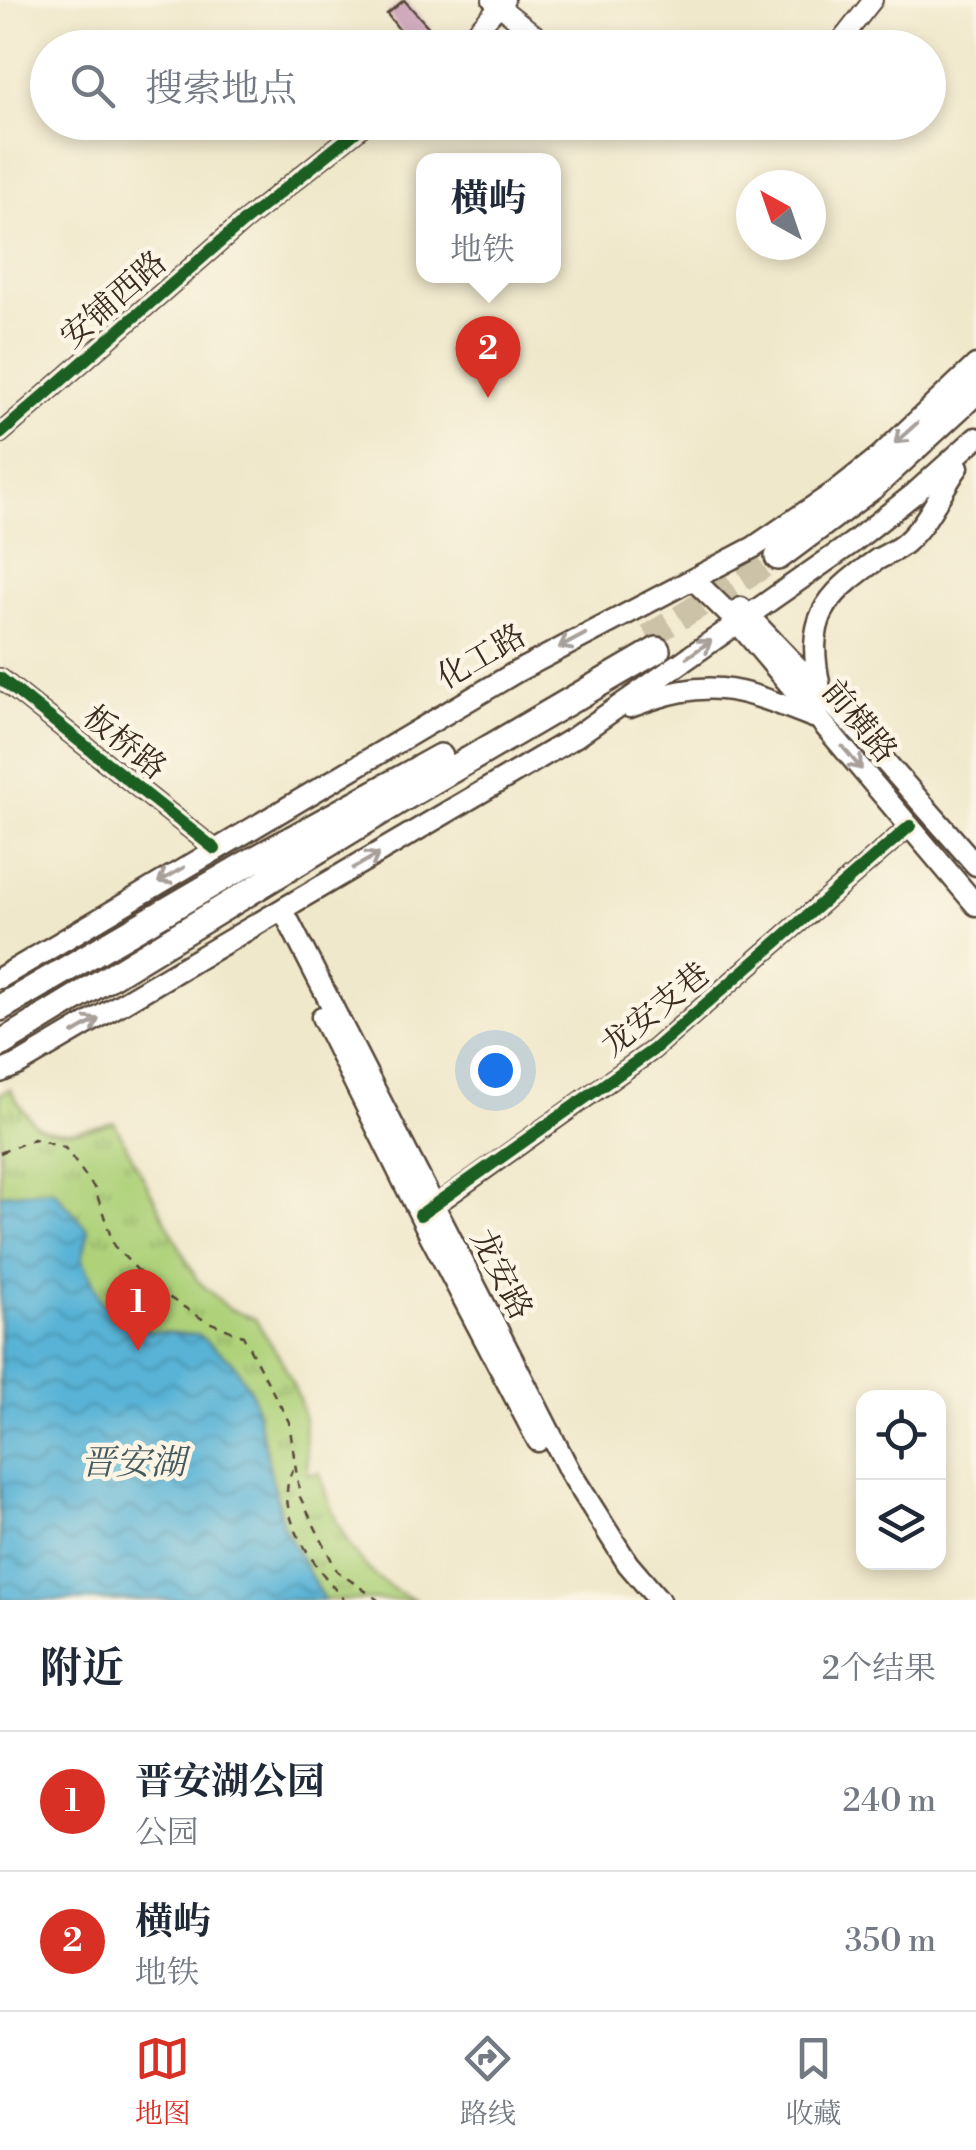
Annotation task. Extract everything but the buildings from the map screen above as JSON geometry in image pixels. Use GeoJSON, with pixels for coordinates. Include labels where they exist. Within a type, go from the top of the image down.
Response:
{"type":"FeatureCollection","features":[{"type":"Feature","properties":{"kind":"highway"},"geometry":{"type":"LineString","coordinates":[[784,572],[976,391]]}},
{"type":"Feature","properties":{"kind":"highway"},"geometry":{"type":"LineString","coordinates":[[784,572],[883,499],[976,414]]}},
{"type":"Feature","properties":{"kind":"highway","name":"化工路"},"geometry":{"type":"LineString","coordinates":[[0,1008],[242,866],[652,643],[0,1044]]}},
{"type":"Feature","properties":{"kind":"main road","name":"化工路"},"geometry":{"type":"LineString","coordinates":[[0,978],[516,672],[700,577],[781,530],[836,491],[904,434],[976,365]]}},
{"type":"Feature","properties":{"kind":"main road"},"geometry":{"type":"LineString","coordinates":[[0,1072],[278,913],[605,716],[743,619],[784,572],[884,519],[976,440]]}},
{"type":"Feature","properties":{"kind":"main road"},"geometry":{"type":"LineString","coordinates":[[821,690],[814,658],[820,612],[836,593],[904,544],[924,522],[976,440]]}},
{"type":"Feature","properties":{"kind":"main road"},"geometry":{"type":"LineString","coordinates":[[784,572],[878,560]]}},
{"type":"Feature","properties":{"kind":"main road","name":"前横路"},"geometry":{"type":"LineString","coordinates":[[700,577],[821,690],[976,864]]}},
{"type":"Feature","properties":{"kind":"main road","name":"前横路"},"geometry":{"type":"LineString","coordinates":[[743,619],[819,719],[976,905]]}},
{"type":"Feature","properties":{"kind":"main road"},"geometry":{"type":"LineString","coordinates":[[605,716],[663,694],[711,686],[759,696],[819,719]]}},
{"type":"Feature","properties":{"kind":"main road","name":"龙安路"},"geometry":{"type":"LineString","coordinates":[[278,913],[558,1479],[643,1600]]}},
{"type":"Feature","properties":{"kind":"main road","name":"龙安路"},"geometry":{"type":"LineString","coordinates":[[427,1211],[570,1472],[628,1564],[659,1600]]}},
{"type":"Feature","properties":{"kind":"street"},"geometry":{"type":"LineString","coordinates":[[849,30],[873,0]]}},
{"type":"Feature","properties":{"kind":"street"},"geometry":{"type":"LineString","coordinates":[[475,30],[499,2],[531,30]]}},
{"type":"Feature","properties":{"kind":"street","name":"安铺西路"},"geometry":{"type":"LineString","coordinates":[[0,434],[263,206],[346,140]]}},
{"type":"Feature","properties":{"kind":"street","name":"板桥路"},"geometry":{"type":"LineString","coordinates":[[0,678],[215,849]]}},
{"type":"Feature","properties":{"kind":"street","name":"龙安支巷"},"geometry":{"type":"LineString","coordinates":[[427,1211],[654,1050],[910,826]]}},
{"type":"Feature","properties":{"kind":"path"},"geometry":{"type":"LineString","coordinates":[[0,1154],[34,1138],[65,1148],[95,1189],[114,1246],[156,1289],[204,1320],[243,1336],[289,1422],[300,1497],[337,1571],[378,1600]]}},
{"type":"Feature","properties":{"kind":"path"},"geometry":{"type":"LineString","coordinates":[[296,1466],[290,1475],[288,1503],[296,1529],[318,1568],[344,1600]]}},
{"type":"Feature","properties":{"kind":"green space","name":"晋安湖"},"geometry":{"type":"Polygon","coordinates":[[[10,1089],[34,1123],[51,1131],[73,1131],[114,1122],[197,1280],[229,1309],[255,1319],[281,1359],[304,1419],[308,1474],[320,1473],[333,1513],[352,1549],[379,1579],[416,1600],[0,1600],[0,1094],[10,1089]]]}},
{"type":"Feature","properties":{"kind":"water","name":"晋安湖"},"geometry":{"type":"Polygon","coordinates":[[[54,1190],[89,1231],[82,1258],[102,1303],[150,1331],[198,1335],[233,1362],[253,1395],[283,1526],[324,1600],[0,1600],[0,1194],[54,1190]]]}},
{"type":"Feature","properties":{"kind":"tunnel"},"geometry":{"type":"LineString","coordinates":[[648,637],[778,557]]}},
{"type":"Feature","properties":{"kind":"cycle path"},"geometry":{"type":"LineString","coordinates":[[0,434],[242,223],[346,140]]}},
{"type":"Feature","properties":{"kind":"cycle path"},"geometry":{"type":"LineString","coordinates":[[0,678],[215,849]]}},
{"type":"Feature","properties":{"kind":"cycle path"},"geometry":{"type":"LineString","coordinates":[[420,1215],[653,1050],[910,826]]}},
{"type":"Feature","properties":{"kind":"place","name":"横屿"},"geometry":{"type":"Point","coordinates":[488,398]}},
{"type":"Feature","properties":{"kind":"place","name":"晋安湖公园"},"geometry":{"type":"Point","coordinates":[138,1351]}}]}
